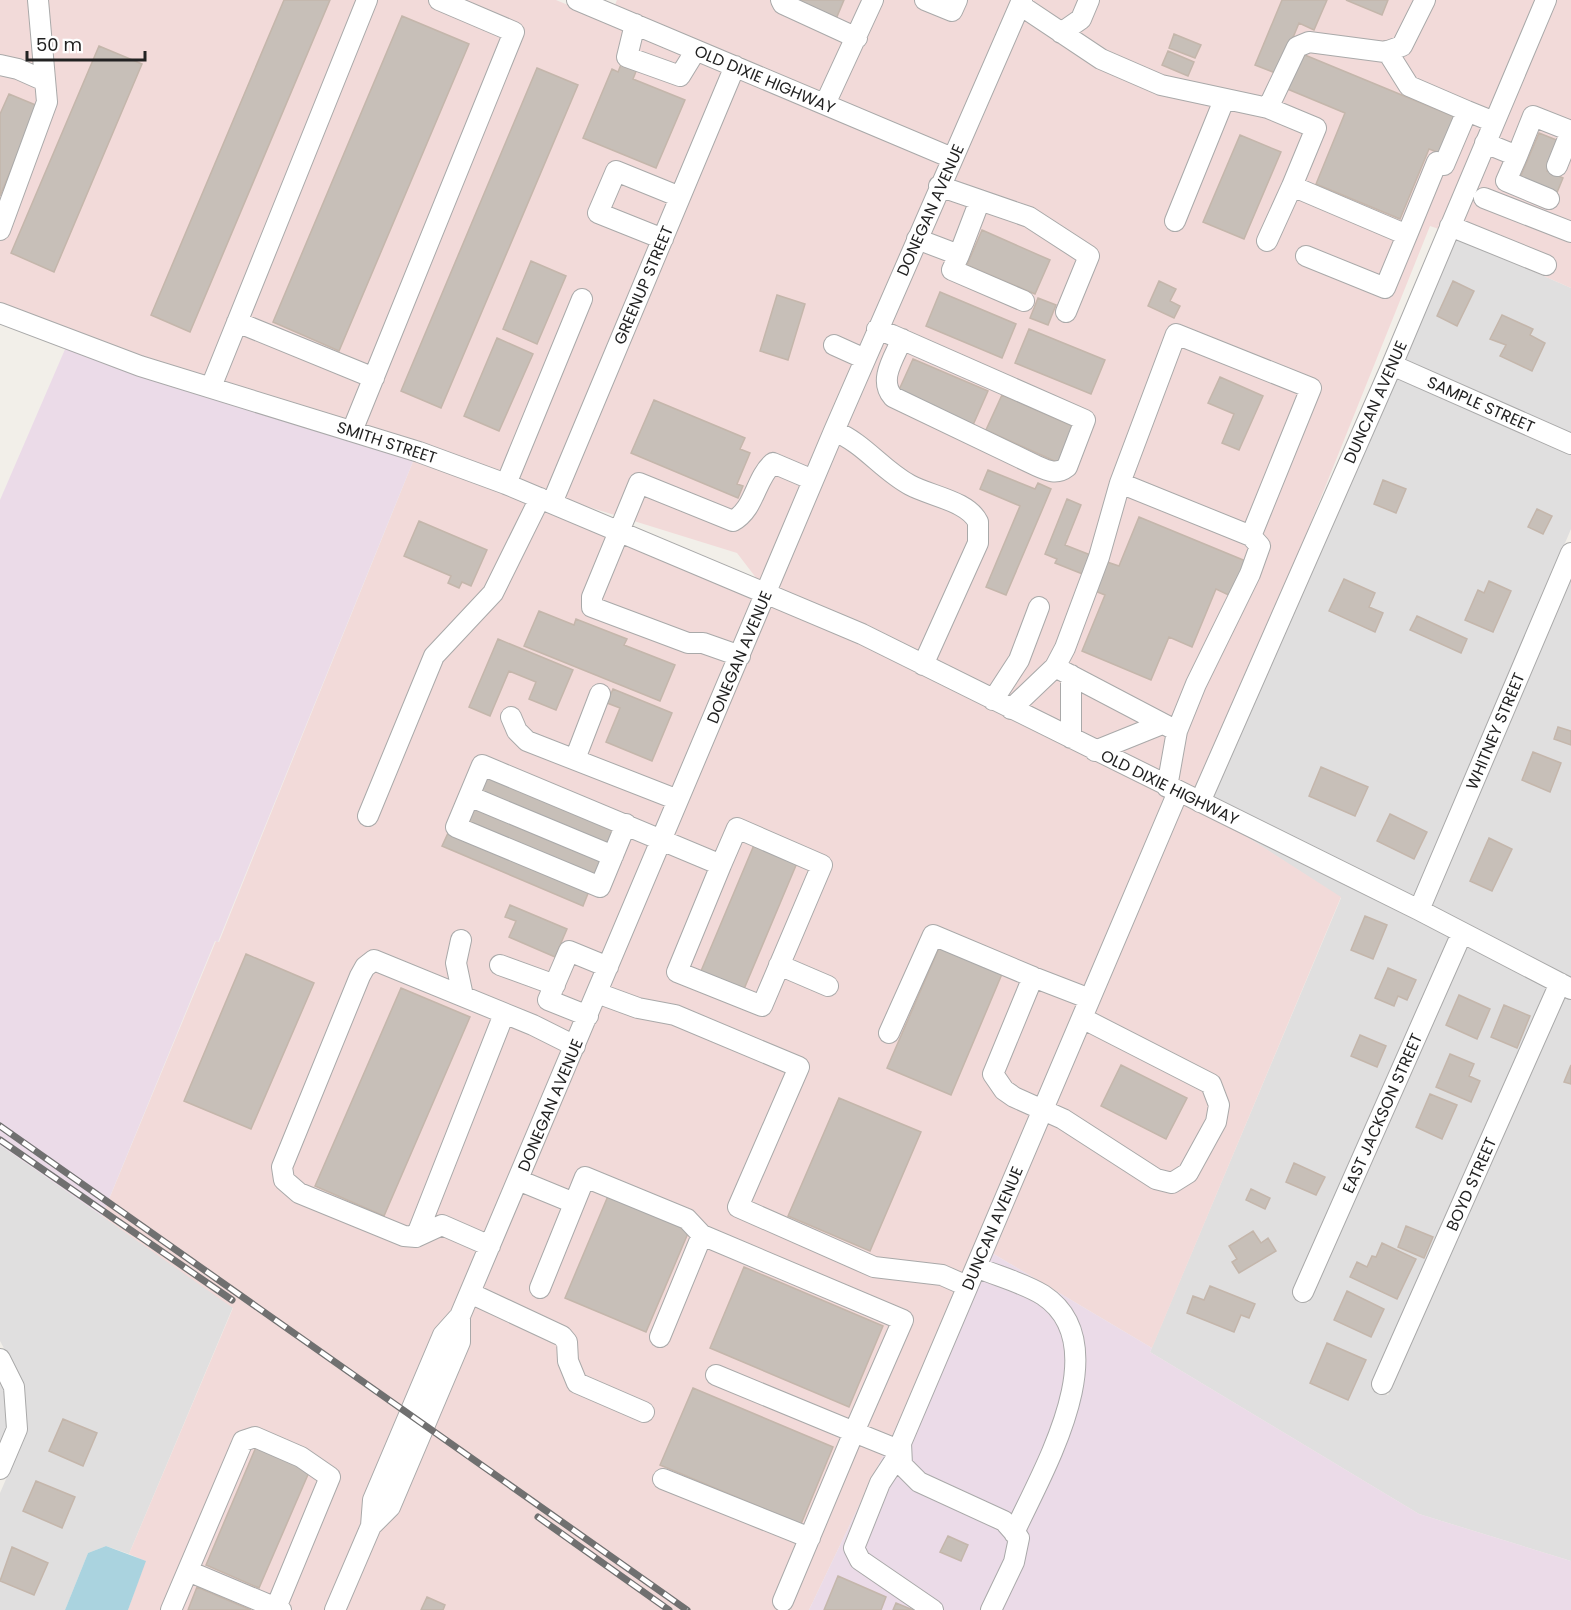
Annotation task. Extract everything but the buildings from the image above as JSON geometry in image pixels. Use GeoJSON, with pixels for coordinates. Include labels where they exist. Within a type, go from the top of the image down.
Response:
{"type":"FeatureCollection","features":[{"type":"Feature","properties":{"kind":"street"},"geometry":{"type":"LineString","coordinates":[[0,230],[47,102],[38,0]]}},
{"type":"Feature","properties":{"kind":"street"},"geometry":{"type":"LineString","coordinates":[[211,387],[367,0]]}},
{"type":"Feature","properties":{"kind":"street"},"geometry":{"type":"LineString","coordinates":[[352,431],[514,32],[439,0]]}},
{"type":"Feature","properties":{"kind":"street"},"geometry":{"type":"LineString","coordinates":[[781,0],[783,4],[857,38]]}},
{"type":"Feature","properties":{"kind":"street"},"geometry":{"type":"LineString","coordinates":[[825,104],[873,0]]}},
{"type":"Feature","properties":{"kind":"street"},"geometry":{"type":"LineString","coordinates":[[925,0],[952,11],[957,0]]}},
{"type":"Feature","properties":{"kind":"street"},"geometry":{"type":"LineString","coordinates":[[1061,33],[1081,19],[1089,0]]}},
{"type":"Feature","properties":{"kind":"street"},"geometry":{"type":"LineString","coordinates":[[1268,108],[1297,47],[1309,42],[1387,51],[1402,46],[1425,0]]}},
{"type":"Feature","properties":{"kind":"street","name":"DUNCAN AVENUE"},"geometry":{"type":"LineString","coordinates":[[1200,802],[1392,365],[1546,0]]}},
{"type":"Feature","properties":{"kind":"street","name":"OLD DIXIE HIGHWAY"},"geometry":{"type":"LineString","coordinates":[[587,2],[952,158]]}},
{"type":"Feature","properties":{"kind":"street"},"geometry":{"type":"LineString","coordinates":[[1021,2],[1061,33],[1101,59],[1161,85],[1268,108],[1316,128],[1267,241]]}},
{"type":"Feature","properties":{"kind":"street","name":"DONEGAN AVENUE"},"geometry":{"type":"LineString","coordinates":[[335,1610],[371,1526],[373,1500],[443,1335],[460,1316],[470,1293],[916,238],[1021,2]]}},
{"type":"Feature","properties":{"kind":"street"},"geometry":{"type":"LineString","coordinates":[[635,24],[627,57],[665,73],[680,76],[696,50]]}},
{"type":"Feature","properties":{"kind":"street"},"geometry":{"type":"LineString","coordinates":[[1387,51],[1409,86],[1494,122]]}},
{"type":"Feature","properties":{"kind":"street"},"geometry":{"type":"LineString","coordinates":[[0,65],[18,69],[45,81]]}},
{"type":"Feature","properties":{"kind":"street","name":"GREENUP STREET"},"geometry":{"type":"LineString","coordinates":[[368,816],[434,656],[493,593],[546,500],[663,239],[735,66]]}},
{"type":"Feature","properties":{"kind":"street"},"geometry":{"type":"LineString","coordinates":[[1175,221],[1224,100]]}},
{"type":"Feature","properties":{"kind":"street"},"geometry":{"type":"LineString","coordinates":[[1306,256],[1384,288],[1437,162],[1444,165],[1467,111]]}},
{"type":"Feature","properties":{"kind":"street"},"geometry":{"type":"LineString","coordinates":[[1550,199],[1506,181],[1533,116],[1571,131],[1557,166]]}},
{"type":"Feature","properties":{"kind":"street"},"geometry":{"type":"LineString","coordinates":[[1485,143],[1517,156]]}},
{"type":"Feature","properties":{"kind":"street"},"geometry":{"type":"LineString","coordinates":[[663,239],[598,213],[616,171],[680,197]]}},
{"type":"Feature","properties":{"kind":"street"},"geometry":{"type":"LineString","coordinates":[[939,186],[1029,217],[1089,256],[1066,312]]}},
{"type":"Feature","properties":{"kind":"street"},"geometry":{"type":"LineString","coordinates":[[1292,186],[1407,234]]}},
{"type":"Feature","properties":{"kind":"street"},"geometry":{"type":"LineString","coordinates":[[1484,198],[1569,226]]}},
{"type":"Feature","properties":{"kind":"street"},"geometry":{"type":"LineString","coordinates":[[980,200],[952,270],[1024,301]]}},
{"type":"Feature","properties":{"kind":"street"},"geometry":{"type":"LineString","coordinates":[[1450,226],[1546,266]]}},
{"type":"Feature","properties":{"kind":"street"},"geometry":{"type":"LineString","coordinates":[[916,238],[959,255]]}},
{"type":"Feature","properties":{"kind":"street"},"geometry":{"type":"LineString","coordinates":[[506,484],[582,299]]}},
{"type":"Feature","properties":{"kind":"street","name":"SMITH STREET"},"geometry":{"type":"LineString","coordinates":[[0,313],[140,366],[352,431],[506,484],[765,594]]}},
{"type":"Feature","properties":{"kind":"street"},"geometry":{"type":"LineString","coordinates":[[237,322],[374,378]]}},
{"type":"Feature","properties":{"kind":"street"},"geometry":{"type":"LineString","coordinates":[[877,330],[902,339],[1085,420],[1067,467],[1062,471],[1052,472],[892,397],[885,388],[885,381],[902,339]]}},
{"type":"Feature","properties":{"kind":"street"},"geometry":{"type":"LineString","coordinates":[[1071,738],[1063,671],[1077,616],[1099,557],[1120,483],[1176,334],[1311,388],[1251,536],[1120,483]]}},
{"type":"Feature","properties":{"kind":"street"},"geometry":{"type":"LineString","coordinates":[[834,345],[865,359]]}},
{"type":"Feature","properties":{"kind":"street","name":"SAMPLE STREET"},"geometry":{"type":"LineString","coordinates":[[1392,365],[1571,444]]}},
{"type":"Feature","properties":{"kind":"street"},"geometry":{"type":"LineString","coordinates":[[834,431],[849,437],[881,467],[910,486],[968,511],[978,522],[978,543],[923,665]]}},
{"type":"Feature","properties":{"kind":"street"},"geometry":{"type":"LineString","coordinates":[[740,656],[703,642],[688,643],[592,607],[592,597],[639,483],[733,520],[744,515],[764,471],[773,463],[813,480]]}},
{"type":"Feature","properties":{"kind":"street","name":"DUNCAN AVENUE"},"geometry":{"type":"LineString","coordinates":[[933,1610],[860,1560],[855,1554],[855,1542],[879,1483],[901,1451],[901,1443],[1090,999],[1173,789],[1169,727],[1196,684],[1250,574],[1260,546],[1251,536]]}},
{"type":"Feature","properties":{"kind":"street","name":"WHITNEY STREET"},"geometry":{"type":"LineString","coordinates":[[1419,910],[1571,553]]}},
{"type":"Feature","properties":{"kind":"street","name":"OLD DIXIE HIGHWAY"},"geometry":{"type":"LineString","coordinates":[[765,594],[862,634],[1419,910],[1565,986]]}},
{"type":"Feature","properties":{"kind":"street"},"geometry":{"type":"LineString","coordinates":[[993,700],[1019,660],[1039,607]]}},
{"type":"Feature","properties":{"kind":"street"},"geometry":{"type":"LineString","coordinates":[[1011,709],[1063,671]]}},
{"type":"Feature","properties":{"kind":"street"},"geometry":{"type":"LineString","coordinates":[[1063,671],[1169,727]]}},
{"type":"Feature","properties":{"kind":"street"},"geometry":{"type":"LineString","coordinates":[[575,759],[600,694]]}},
{"type":"Feature","properties":{"kind":"street"},"geometry":{"type":"LineString","coordinates":[[511,717],[517,731],[527,741],[678,800]]}},
{"type":"Feature","properties":{"kind":"street"},"geometry":{"type":"LineString","coordinates":[[1095,750],[1169,727]]}},
{"type":"Feature","properties":{"kind":"street"},"geometry":{"type":"LineString","coordinates":[[626,824],[600,887],[456,827],[482,765],[626,824],[662,839],[721,865]]}},
{"type":"Feature","properties":{"kind":"street"},"geometry":{"type":"LineString","coordinates":[[469,796],[613,856]]}},
{"type":"Feature","properties":{"kind":"street"},"geometry":{"type":"LineString","coordinates":[[737,828],[822,866],[762,1006],[676,972],[721,865],[737,828]]}},
{"type":"Feature","properties":{"kind":"street","name":"EAST JACKSON STREET"},"geometry":{"type":"LineString","coordinates":[[1303,1292],[1462,933]]}},
{"type":"Feature","properties":{"kind":"street"},"geometry":{"type":"LineString","coordinates":[[889,1033],[933,935],[1090,999]]}},
{"type":"Feature","properties":{"kind":"street"},"geometry":{"type":"LineString","coordinates":[[461,940],[456,963],[463,996]]}},
{"type":"Feature","properties":{"kind":"street"},"geometry":{"type":"LineString","coordinates":[[588,1016],[549,1000],[569,951],[608,967]]}},
{"type":"Feature","properties":{"kind":"street"},"geometry":{"type":"LineString","coordinates":[[490,1246],[442,1225],[416,1237],[404,1236],[299,1193],[284,1180],[282,1167],[365,967],[374,960],[533,1024],[575,1046]]}},
{"type":"Feature","properties":{"kind":"street"},"geometry":{"type":"LineString","coordinates":[[501,965],[555,986]]}},
{"type":"Feature","properties":{"kind":"street"},"geometry":{"type":"LineString","coordinates":[[779,965],[828,986]]}},
{"type":"Feature","properties":{"kind":"street"},"geometry":{"type":"LineString","coordinates":[[1033,977],[993,1074],[1004,1090],[1014,1097],[1043,1108],[1156,1179],[1172,1183],[1188,1173],[1216,1122],[1219,1105],[1211,1084],[1082,1018]]}},
{"type":"Feature","properties":{"kind":"street","name":"BOYD STREET"},"geometry":{"type":"LineString","coordinates":[[1382,1384],[1565,986]]}},
{"type":"Feature","properties":{"kind":"street"},"geometry":{"type":"LineString","coordinates":[[597,993],[638,1008],[675,1015],[799,1067],[738,1208],[874,1267],[942,1275],[968,1286]]}},
{"type":"Feature","properties":{"kind":"street"},"geometry":{"type":"LineString","coordinates":[[416,1237],[504,1014]]}},
{"type":"Feature","properties":{"kind":"street"},"geometry":{"type":"LineString","coordinates":[[540,1288],[585,1177],[687,1219],[702,1235],[903,1320],[783,1601]]}},
{"type":"Feature","properties":{"kind":"street"},"geometry":{"type":"LineString","coordinates":[[518,1180],[574,1203]]}},
{"type":"Feature","properties":{"kind":"street"},"geometry":{"type":"LineString","coordinates":[[660,1337],[702,1235]]}},
{"type":"Feature","properties":{"kind":"street"},"geometry":{"type":"LineString","coordinates":[[976,1267],[1044,1295],[1068,1320],[1076,1343],[1076,1382],[1056,1439],[1014,1533]]}},
{"type":"Feature","properties":{"kind":"street"},"geometry":{"type":"LineString","coordinates":[[470,1293],[562,1335],[567,1342],[568,1361],[577,1383],[644,1412]]}},
{"type":"Feature","properties":{"kind":"street"},"geometry":{"type":"LineString","coordinates":[[0,1359],[15,1387],[17,1429],[0,1469]]}},
{"type":"Feature","properties":{"kind":"street"},"geometry":{"type":"LineString","coordinates":[[716,1375],[901,1451],[902,1465],[919,1482],[1004,1521],[1019,1538],[1014,1562],[991,1610]]}},
{"type":"Feature","properties":{"kind":"street"},"geometry":{"type":"LineString","coordinates":[[171,1610],[243,1441],[255,1437],[301,1457],[330,1478],[277,1609],[188,1571]]}},
{"type":"Feature","properties":{"kind":"street"},"geometry":{"type":"LineString","coordinates":[[663,1479],[810,1538]]}},
{"type":"Feature","properties":{"kind":"shaded area"},"geometry":{"type":"Polygon","coordinates":[[[0,0],[556,0],[723,70],[546,492],[142,358],[0,305],[0,0]]]}},
{"type":"Feature","properties":{"kind":"shaded area"},"geometry":{"type":"Polygon","coordinates":[[[617,0],[1012,0],[947,147],[614,7],[617,0]]]}},
{"type":"Feature","properties":{"kind":"shaded area"},"geometry":{"type":"Polygon","coordinates":[[[1032,0],[1536,0],[1439,229],[1430,226],[1299,552],[1194,790],[760,583],[737,553],[563,499],[740,77],[941,162],[819,442],[982,119],[1032,0]]]}},
{"type":"Feature","properties":{"kind":"shaded area"},"geometry":{"type":"Polygon","coordinates":[[[1556,0],[1571,0],[1571,288],[1456,237],[1556,0]]]}},
{"type":"Feature","properties":{"kind":"shaded area"},"geometry":{"type":"Polygon","coordinates":[[[1456,237],[1571,288],[1571,435],[1403,361],[1456,237]]]}},
{"type":"Feature","properties":{"kind":"shaded area"},"geometry":{"type":"Polygon","coordinates":[[[66,347],[414,459],[218,942],[215,941],[102,1216],[0,1145],[0,500],[66,347]]]}},
{"type":"Feature","properties":{"kind":"shaded area"},"geometry":{"type":"Polygon","coordinates":[[[1397,376],[1571,453],[1571,529],[1414,898],[1211,799],[1397,376]]]}},
{"type":"Feature","properties":{"kind":"shaded area"},"geometry":{"type":"Polygon","coordinates":[[[414,459],[503,491],[754,598],[325,1610],[128,1610],[145,1561],[129,1554],[233,1308],[102,1216],[216,941],[219,942],[414,459]]]}},
{"type":"Feature","properties":{"kind":"shaded area"},"geometry":{"type":"Polygon","coordinates":[[[1571,576],[1571,979],[1430,907],[1571,576]]]}},
{"type":"Feature","properties":{"kind":"shaded area"},"geometry":{"type":"Polygon","coordinates":[[[771,605],[858,642],[1166,795],[910,1399],[809,1610],[345,1610],[771,605]]]}},
{"type":"Feature","properties":{"kind":"shaded area"},"geometry":{"type":"Polygon","coordinates":[[[1183,803],[1230,826],[1341,897],[1152,1348],[992,1253],[1183,803]]]}},
{"type":"Feature","properties":{"kind":"shaded area"},"geometry":{"type":"Polygon","coordinates":[[[1230,826],[1450,937],[1292,1296],[1308,1303],[1467,945],[1548,986],[1371,1388],[1388,1395],[1565,995],[1571,998],[1571,1561],[1419,1514],[1150,1352],[1341,898],[1230,826]]]}},
{"type":"Feature","properties":{"kind":"shaded area"},"geometry":{"type":"Polygon","coordinates":[[[0,1145],[233,1307],[129,1554],[106,1546],[88,1553],[65,1610],[0,1610],[0,1493],[26,1433],[23,1384],[0,1341],[0,1145]]]}},
{"type":"Feature","properties":{"kind":"shaded area"},"geometry":{"type":"Polygon","coordinates":[[[992,1253],[1152,1348],[1150,1352],[1419,1514],[1571,1561],[1571,1610],[1001,1610],[1028,1541],[924,1475],[911,1462],[910,1445],[992,1253]]]}},
{"type":"Feature","properties":{"kind":"shaded area"},"geometry":{"type":"Polygon","coordinates":[[[0,1378],[6,1388],[8,1427],[0,1446],[0,1378]]]}},
{"type":"Feature","properties":{"kind":"shaded area"},"geometry":{"type":"Polygon","coordinates":[[[910,1399],[893,1465],[999,1527],[1009,1540],[1006,1559],[981,1610],[809,1610],[910,1399]]]}},
{"type":"Feature","properties":{"kind":"water"},"geometry":{"type":"Polygon","coordinates":[[[106,1546],[146,1561],[128,1610],[65,1610],[88,1553],[106,1546]]]}},
{"type":"Feature","properties":{"kind":"railway"},"geometry":{"type":"LineString","coordinates":[[0,1126],[687,1610]]}},
{"type":"Feature","properties":{"kind":"railway"},"geometry":{"type":"LineString","coordinates":[[0,1140],[232,1300]]}},
{"type":"Feature","properties":{"kind":"railway"},"geometry":{"type":"LineString","coordinates":[[538,1517],[669,1610]]}}]}
